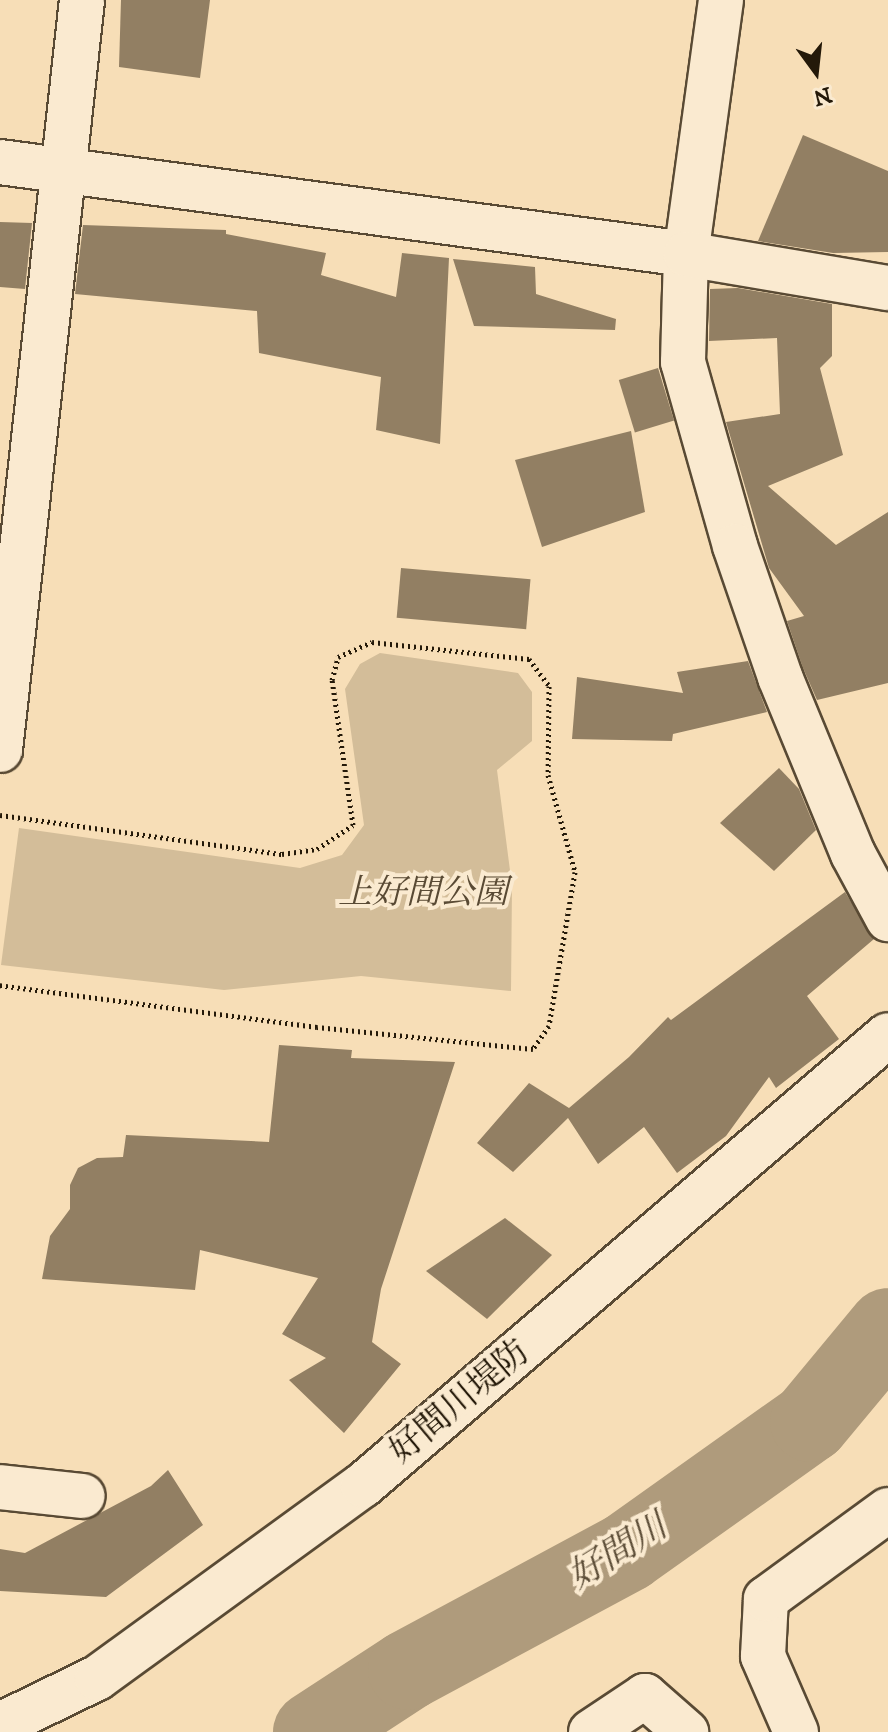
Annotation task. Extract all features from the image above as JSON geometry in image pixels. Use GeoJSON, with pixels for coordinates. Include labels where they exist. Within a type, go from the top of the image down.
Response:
{"type":"FeatureCollection","features":[{"type":"Feature","properties":{"kind":"street"},"geometry":{"type":"LineString","coordinates":[[0,750],[4,689],[82,0]]}},
{"type":"Feature","properties":{"kind":"street"},"geometry":{"type":"LineString","coordinates":[[721,0],[686,254],[683,362],[735,546],[786,692],[853,854],[888,919]]}},
{"type":"Feature","properties":{"kind":"street"},"geometry":{"type":"LineString","coordinates":[[0,162],[686,254],[888,288]]}},
{"type":"Feature","properties":{"kind":"street","name":"好間川堤防"},"geometry":{"type":"LineString","coordinates":[[0,1725],[97,1678],[363,1485],[888,1035]]}},
{"type":"Feature","properties":{"kind":"street"},"geometry":{"type":"LineString","coordinates":[[0,1487],[83,1496]]}},
{"type":"Feature","properties":{"kind":"street"},"geometry":{"type":"LineString","coordinates":[[796,1732],[763,1656],[766,1599],[888,1510]]}},
{"type":"Feature","properties":{"kind":"street"},"geometry":{"type":"LineString","coordinates":[[591,1732],[645,1696],[686,1732]]}},
{"type":"Feature","properties":{"kind":"path"},"geometry":{"type":"LineString","coordinates":[[0,815],[282,854],[317,849],[353,825],[332,680],[338,657],[372,642],[529,659],[549,686],[548,775],[575,872],[549,1026],[533,1049],[317,1027],[0,985]]}},
{"type":"Feature","properties":{"kind":"green space","name":"上好間公園"},"geometry":{"type":"Polygon","coordinates":[[[380,653],[518,673],[532,692],[532,741],[497,770],[512,886],[511,991],[361,976],[224,990],[1,965],[19,828],[300,868],[342,855],[364,825],[345,689],[360,664],[380,653]]]}},
{"type":"Feature","properties":{"kind":"building"},"geometry":{"type":"Polygon","coordinates":[[[121,0],[210,0],[200,78],[119,67],[121,0]]]}},
{"type":"Feature","properties":{"kind":"building"},"geometry":{"type":"Polygon","coordinates":[[[803,135],[888,171],[888,252],[833,253],[758,241],[803,135]]]}},
{"type":"Feature","properties":{"kind":"building"},"geometry":{"type":"Polygon","coordinates":[[[0,222],[32,223],[25,289],[0,287],[0,222]]]}},
{"type":"Feature","properties":{"kind":"building"},"geometry":{"type":"Polygon","coordinates":[[[83,225],[226,230],[226,234],[326,253],[321,275],[396,297],[402,253],[449,258],[440,444],[376,430],[381,377],[259,353],[257,311],[75,294],[83,225]]]}},
{"type":"Feature","properties":{"kind":"building"},"geometry":{"type":"Polygon","coordinates":[[[453,259],[535,267],[536,294],[616,319],[615,330],[474,326],[453,259]]]}},
{"type":"Feature","properties":{"kind":"building"},"geometry":{"type":"Polygon","coordinates":[[[738,288],[832,304],[832,356],[820,368],[843,455],[768,486],[836,545],[888,512],[888,683],[817,700],[803,668],[787,621],[804,616],[769,568],[726,422],[780,414],[777,338],[709,341],[710,289],[738,288]]]}},
{"type":"Feature","properties":{"kind":"building"},"geometry":{"type":"Polygon","coordinates":[[[658,368],[674,421],[635,433],[619,380],[658,368]]]}},
{"type":"Feature","properties":{"kind":"building"},"geometry":{"type":"Polygon","coordinates":[[[631,431],[645,512],[542,547],[515,460],[631,431]]]}},
{"type":"Feature","properties":{"kind":"building"},"geometry":{"type":"Polygon","coordinates":[[[401,568],[531,579],[526,629],[397,618],[401,568]]]}},
{"type":"Feature","properties":{"kind":"building"},"geometry":{"type":"Polygon","coordinates":[[[748,661],[767,712],[673,734],[672,741],[572,739],[577,677],[683,693],[677,672],[748,661]]]}},
{"type":"Feature","properties":{"kind":"building"},"geometry":{"type":"Polygon","coordinates":[[[779,768],[799,789],[816,830],[774,871],[720,823],[779,768]]]}},
{"type":"Feature","properties":{"kind":"building"},"geometry":{"type":"Polygon","coordinates":[[[845,892],[874,939],[807,996],[839,1039],[776,1088],[769,1077],[726,1136],[677,1173],[644,1127],[598,1164],[568,1118],[513,1172],[477,1143],[529,1083],[569,1108],[629,1057],[668,1017],[671,1020],[845,892]]]}},
{"type":"Feature","properties":{"kind":"building"},"geometry":{"type":"Polygon","coordinates":[[[279,1045],[352,1050],[351,1058],[455,1062],[381,1289],[372,1342],[401,1364],[344,1433],[289,1380],[326,1358],[282,1334],[318,1278],[200,1250],[195,1290],[42,1279],[50,1236],[70,1209],[70,1185],[78,1168],[97,1158],[123,1157],[126,1135],[269,1142],[279,1045]]]}},
{"type":"Feature","properties":{"kind":"building"},"geometry":{"type":"Polygon","coordinates":[[[505,1218],[552,1255],[487,1319],[426,1271],[505,1218]]]}},
{"type":"Feature","properties":{"kind":"building"},"geometry":{"type":"Polygon","coordinates":[[[168,1470],[203,1525],[106,1597],[0,1591],[0,1549],[25,1553],[151,1486],[168,1470]]]}},
{"type":"Feature","properties":{"kind":"waterway","name":"好間川"},"geometry":{"type":"LineString","coordinates":[[313,1732],[408,1670],[627,1552],[810,1422],[888,1328]]}}]}
